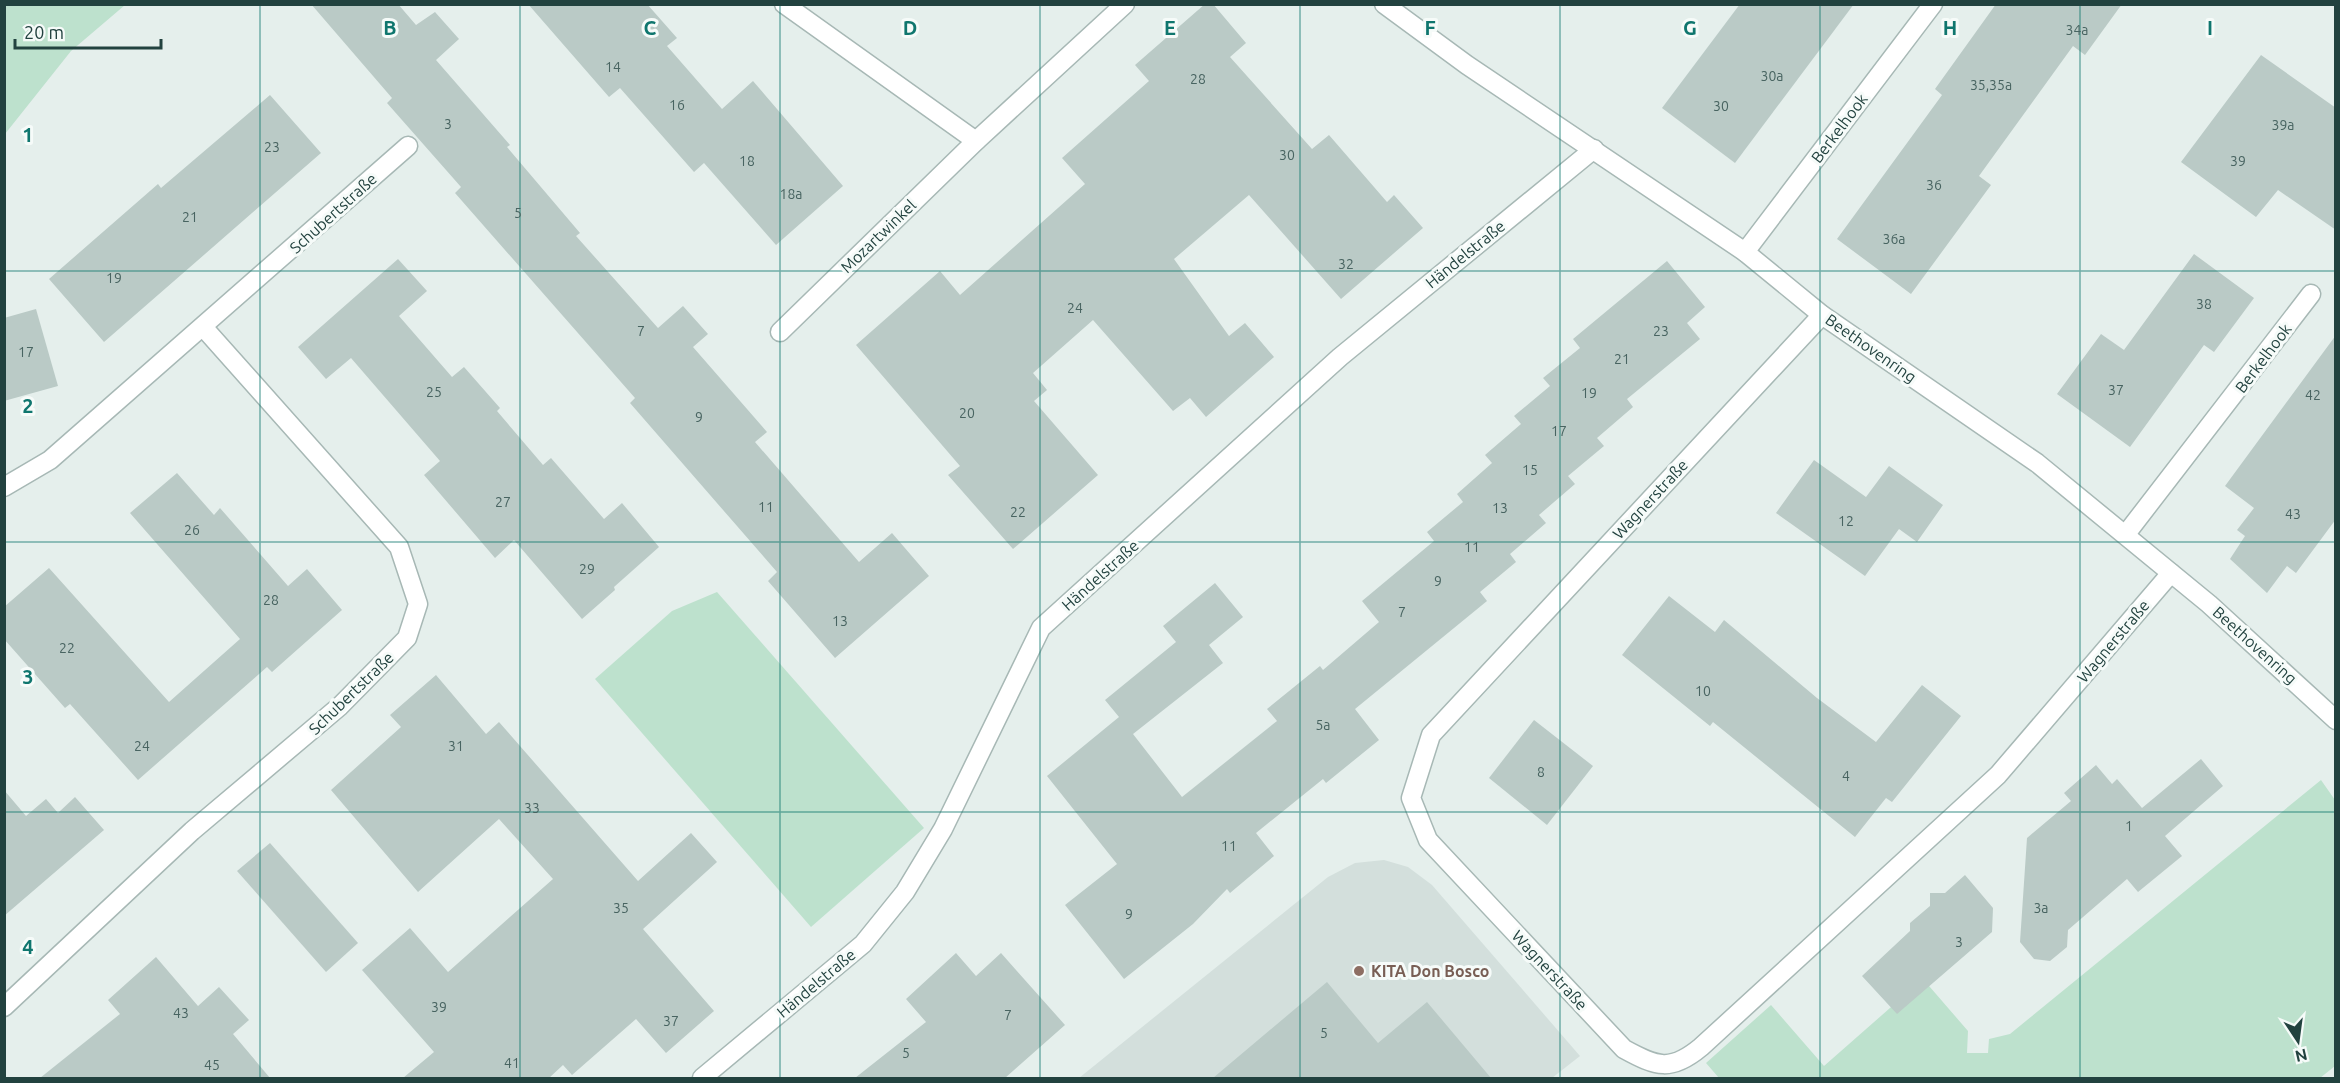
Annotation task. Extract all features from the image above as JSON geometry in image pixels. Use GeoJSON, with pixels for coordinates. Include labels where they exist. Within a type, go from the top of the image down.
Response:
{"type":"FeatureCollection","features":[{"type":"Feature","properties":{"kind":"street"},"geometry":{"type":"LineString","coordinates":[[784,4],[976,141]]}},
{"type":"Feature","properties":{"kind":"street","name":"Mozartwinkel"},"geometry":{"type":"LineString","coordinates":[[780,332],[976,141],[1125,4]]}},
{"type":"Feature","properties":{"kind":"street","name":"Beethovenring"},"geometry":{"type":"LineString","coordinates":[[1384,4],[1467,65],[1745,252],[1822,315],[2037,463],[2126,534],[2282,668],[2336,720]]}},
{"type":"Feature","properties":{"kind":"street","name":"Berkelhook"},"geometry":{"type":"LineString","coordinates":[[1745,252],[1933,4]]}},
{"type":"Feature","properties":{"kind":"street","name":"Schubertstraße"},"geometry":{"type":"LineString","coordinates":[[4,487],[50,460],[204,328],[408,146]]}},
{"type":"Feature","properties":{"kind":"street","name":"Händelstraße"},"geometry":{"type":"LineString","coordinates":[[702,1078],[863,944],[905,892],[943,829],[1041,628],[1340,357],[1594,149]]}},
{"type":"Feature","properties":{"kind":"street","name":"Berkelhook"},"geometry":{"type":"LineString","coordinates":[[2126,534],[2312,294]]}},
{"type":"Feature","properties":{"kind":"street","name":"Wagnerstraße"},"geometry":{"type":"LineString","coordinates":[[1822,315],[1431,735],[1411,798],[1428,840],[1624,1049],[1649,1063],[1680,1064],[1701,1047],[1998,775],[2171,573]]}},
{"type":"Feature","properties":{"kind":"street","name":"Schubertstraße"},"geometry":{"type":"LineString","coordinates":[[4,1007],[192,831],[340,706],[407,638],[418,604],[399,547],[204,328]]}},
{"type":"Feature","properties":{"kind":"shaded area","name":"KITA Don Bosco"},"geometry":{"type":"Polygon","coordinates":[[[1384,860],[1408,867],[1432,885],[1580,1056],[1552,1078],[1079,1078],[1328,877],[1355,863],[1384,860]]]}},
{"type":"Feature","properties":{"kind":"green space"},"geometry":{"type":"Polygon","coordinates":[[[4,5],[125,5],[71,51],[5,134],[4,5]]]}},
{"type":"Feature","properties":{"kind":"green space"},"geometry":{"type":"Polygon","coordinates":[[[717,592],[924,828],[811,927],[595,679],[672,611],[717,592]]]}},
{"type":"Feature","properties":{"kind":"green space"},"geometry":{"type":"Polygon","coordinates":[[[2321,780],[2335,800],[2335,1066],[2320,1078],[1719,1078],[1706,1063],[1771,1005],[1824,1066],[1923,979],[1968,1031],[1967,1053],[1988,1053],[1989,1039],[2010,1034],[2321,780]]]}},
{"type":"Feature","properties":{"kind":"building"},"geometry":{"type":"Polygon","coordinates":[[[311,4],[398,4],[416,25],[435,12],[459,39],[436,60],[510,145],[507,147],[580,233],[576,236],[658,328],[683,306],[708,334],[693,347],[767,432],[755,442],[859,562],[892,533],[929,576],[835,658],[768,581],[777,572],[630,403],[635,398],[455,193],[461,187],[387,103],[392,98],[311,4]]]}},
{"type":"Feature","properties":{"kind":"building"},"geometry":{"type":"Polygon","coordinates":[[[528,4],[647,4],[677,38],[667,46],[722,109],[753,81],[843,186],[776,245],[704,163],[694,172],[620,88],[609,97],[528,4]]]}},
{"type":"Feature","properties":{"kind":"building"},"geometry":{"type":"Polygon","coordinates":[[[1205,4],[1213,4],[1246,43],[1230,57],[1312,149],[1329,135],[1387,202],[1394,195],[1423,228],[1341,299],[1249,195],[1174,259],[1229,336],[1245,323],[1274,357],[1206,417],[1190,398],[1173,411],[1093,320],[1033,373],[1047,390],[1034,401],[1098,475],[1013,549],[948,475],[960,466],[856,345],[940,271],[960,295],[1085,184],[1062,158],[1149,81],[1135,65],[1205,4]]]}},
{"type":"Feature","properties":{"kind":"building"},"geometry":{"type":"Polygon","coordinates":[[[1740,4],[1854,4],[1735,163],[1662,108],[1740,4]]]}},
{"type":"Feature","properties":{"kind":"building"},"geometry":{"type":"Polygon","coordinates":[[[1996,4],[2122,4],[2085,55],[2073,46],[1979,176],[1991,185],[1911,294],[1837,239],[1942,95],[1935,89],[1996,4]]]}},
{"type":"Feature","properties":{"kind":"building"},"geometry":{"type":"Polygon","coordinates":[[[2261,55],[2336,108],[2336,230],[2278,190],[2256,217],[2181,162],[2261,55]]]}},
{"type":"Feature","properties":{"kind":"building"},"geometry":{"type":"Polygon","coordinates":[[[270,95],[321,153],[104,342],[49,279],[158,184],[161,188],[270,95]]]}},
{"type":"Feature","properties":{"kind":"building"},"geometry":{"type":"Polygon","coordinates":[[[2194,254],[2254,298],[2214,352],[2204,345],[2130,447],[2057,394],[2101,334],[2124,350],[2194,254]]]}},
{"type":"Feature","properties":{"kind":"building"},"geometry":{"type":"Polygon","coordinates":[[[398,259],[427,291],[399,316],[452,377],[464,367],[500,408],[497,411],[543,465],[551,458],[604,519],[622,503],[659,547],[582,619],[514,540],[495,558],[424,475],[440,461],[351,358],[326,379],[298,347],[398,259]]]}},
{"type":"Feature","properties":{"kind":"building"},"geometry":{"type":"Polygon","coordinates":[[[1667,261],[1705,307],[1687,323],[1700,339],[1627,399],[1633,407],[1597,438],[1604,446],[1568,476],[1575,484],[1539,515],[1546,523],[1510,554],[1516,562],[1480,592],[1487,601],[1355,709],[1379,740],[1326,783],[1323,779],[1256,833],[1274,856],[1230,893],[1227,889],[1193,924],[1124,979],[1065,905],[1117,864],[1047,776],[1119,717],[1105,700],[1176,642],[1163,626],[1215,583],[1243,617],[1209,645],[1223,663],[1133,734],[1182,797],[1277,721],[1267,709],[1320,666],[1323,670],[1379,622],[1362,601],[1434,541],[1427,532],[1463,502],[1457,494],[1492,463],[1485,455],[1521,424],[1514,416],[1550,386],[1543,378],[1580,348],[1573,339],[1667,261]]]}},
{"type":"Feature","properties":{"kind":"building"},"geometry":{"type":"Polygon","coordinates":[[[36,309],[58,386],[4,401],[4,318],[36,309]]]}},
{"type":"Feature","properties":{"kind":"building"},"geometry":{"type":"Polygon","coordinates":[[[2336,335],[2336,519],[2296,573],[2287,566],[2267,593],[2230,559],[2245,536],[2237,530],[2254,508],[2225,486],[2336,335]]]}},
{"type":"Feature","properties":{"kind":"building"},"geometry":{"type":"Polygon","coordinates":[[[1814,460],[1866,497],[1889,466],[1943,505],[1917,542],[1899,529],[1865,576],[1776,513],[1814,460]]]}},
{"type":"Feature","properties":{"kind":"building"},"geometry":{"type":"Polygon","coordinates":[[[177,473],[214,515],[220,508],[288,586],[307,569],[342,610],[272,672],[267,667],[138,780],[70,704],[65,708],[4,639],[4,607],[49,568],[169,702],[240,639],[130,513],[177,473]]]}},
{"type":"Feature","properties":{"kind":"building"},"geometry":{"type":"Polygon","coordinates":[[[1669,596],[1715,632],[1724,620],[1817,698],[1876,742],[1922,685],[1961,716],[1892,802],[1886,798],[1855,837],[1713,722],[1710,726],[1622,655],[1669,596]]]}},
{"type":"Feature","properties":{"kind":"building"},"geometry":{"type":"Polygon","coordinates":[[[436,675],[486,734],[499,722],[638,881],[691,833],[717,862],[643,929],[714,1011],[666,1053],[636,1019],[572,1075],[563,1065],[549,1078],[403,1078],[434,1052],[362,970],[410,928],[448,972],[553,879],[499,819],[418,892],[331,790],[401,727],[390,715],[436,675]]]}},
{"type":"Feature","properties":{"kind":"building"},"geometry":{"type":"Polygon","coordinates":[[[1534,720],[1593,766],[1547,825],[1489,778],[1534,720]]]}},
{"type":"Feature","properties":{"kind":"building"},"geometry":{"type":"Polygon","coordinates":[[[2201,759],[2223,786],[2165,836],[2182,856],[2138,892],[2127,879],[2068,930],[2067,947],[2050,961],[2034,959],[2020,942],[2027,838],[2071,801],[2064,793],[2096,765],[2112,784],[2117,779],[2142,808],[2201,759]]]}},
{"type":"Feature","properties":{"kind":"building"},"geometry":{"type":"Polygon","coordinates":[[[4,790],[26,816],[46,799],[58,813],[75,797],[104,830],[4,916],[4,790]]]}},
{"type":"Feature","properties":{"kind":"building"},"geometry":{"type":"Polygon","coordinates":[[[270,843],[358,943],[326,972],[237,871],[270,843]]]}},
{"type":"Feature","properties":{"kind":"building"},"geometry":{"type":"Polygon","coordinates":[[[1965,875],[1993,908],[1992,932],[1897,1014],[1862,976],[1910,931],[1910,923],[1930,906],[1930,893],[1945,893],[1965,875]]]}},
{"type":"Feature","properties":{"kind":"building"},"geometry":{"type":"Polygon","coordinates":[[[956,953],[976,976],[1001,953],[1065,1025],[1005,1078],[855,1078],[926,1022],[906,999],[956,953]]]}},
{"type":"Feature","properties":{"kind":"building"},"geometry":{"type":"Polygon","coordinates":[[[156,957],[198,1006],[219,987],[249,1020],[233,1034],[270,1078],[40,1078],[120,1014],[108,1000],[156,957]]]}},
{"type":"Feature","properties":{"kind":"building"},"geometry":{"type":"Polygon","coordinates":[[[1327,982],[1378,1043],[1427,1002],[1491,1078],[1213,1078],[1327,982]]]}},
{"type":"Feature","properties":{"kind":"place","name":"KITA Don Bosco"},"geometry":{"type":"Point","coordinates":[1359,971]}}]}
